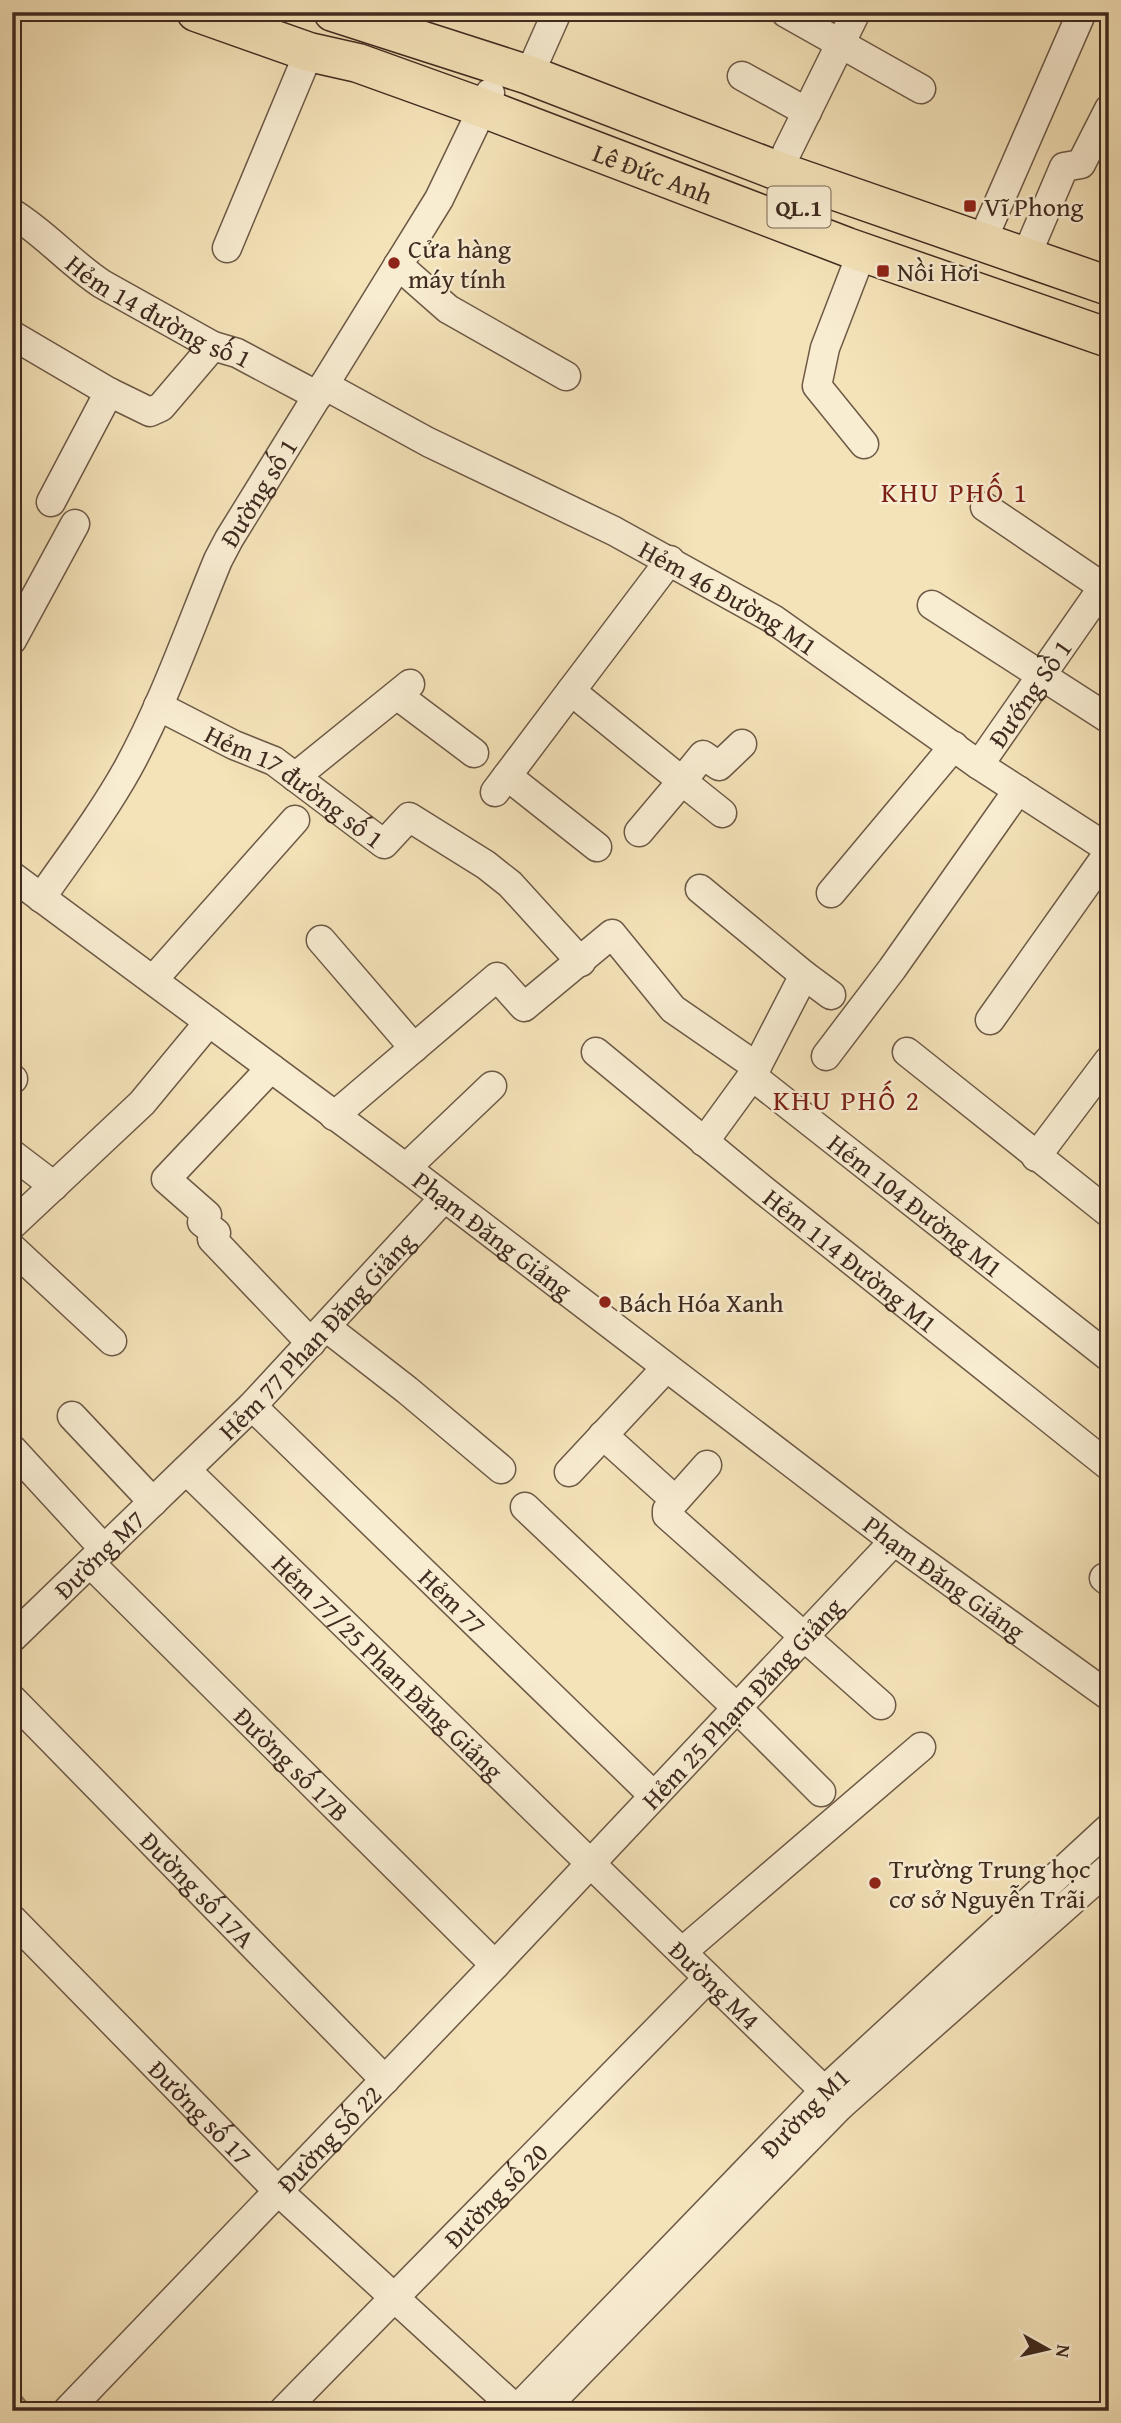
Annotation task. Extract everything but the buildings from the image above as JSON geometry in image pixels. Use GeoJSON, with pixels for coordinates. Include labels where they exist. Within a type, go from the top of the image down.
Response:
{"type":"FeatureCollection","features":[{"type":"Feature","properties":{"kind":"highway","name":"Lê Đức Anh"},"geometry":{"type":"LineString","coordinates":[[196,12],[329,31],[552,74],[787,152],[1109,268]]}},
{"type":"Feature","properties":{"kind":"highway","name":"QL.1"},"geometry":{"type":"LineString","coordinates":[[244,12],[329,31]]}},
{"type":"Feature","properties":{"kind":"highway","name":"QL.1"},"geometry":{"type":"LineString","coordinates":[[277,12],[329,31]]}},
{"type":"Feature","properties":{"kind":"highway","name":"Lê Đức Anh"},"geometry":{"type":"LineString","coordinates":[[418,12],[552,74],[778,171],[1109,286]]}},
{"type":"Feature","properties":{"kind":"highway","name":"Lê Đức Anh"},"geometry":{"type":"LineString","coordinates":[[329,31],[493,106],[862,252],[1109,338]]}},
{"type":"Feature","properties":{"kind":"highway","name":"Lê Đức Anh"},"geometry":{"type":"LineString","coordinates":[[493,106],[1109,321]]}},
{"type":"Feature","properties":{"kind":"street"},"geometry":{"type":"LineString","coordinates":[[552,74],[557,12]]}},
{"type":"Feature","properties":{"kind":"street"},"geometry":{"type":"LineString","coordinates":[[787,152],[856,12]]}},
{"type":"Feature","properties":{"kind":"street"},"geometry":{"type":"LineString","coordinates":[[989,225],[1082,12]]}},
{"type":"Feature","properties":{"kind":"street"},"geometry":{"type":"LineString","coordinates":[[786,13],[840,46],[921,89]]}},
{"type":"Feature","properties":{"kind":"street"},"geometry":{"type":"LineString","coordinates":[[227,247],[329,31]]}},
{"type":"Feature","properties":{"kind":"street"},"geometry":{"type":"LineString","coordinates":[[742,76],[807,112]]}},
{"type":"Feature","properties":{"kind":"street","name":"Đường số 1"},"geometry":{"type":"LineString","coordinates":[[41,898],[110,799],[128,768],[158,706],[218,560],[493,106]]}},
{"type":"Feature","properties":{"kind":"street"},"geometry":{"type":"LineString","coordinates":[[1033,240],[1064,167],[1081,164],[1109,109]]}},
{"type":"Feature","properties":{"kind":"street","name":"Hẻm 14 đường số 1"},"geometry":{"type":"LineString","coordinates":[[12,213],[40,233],[88,275],[213,346],[237,353],[321,391]]}},
{"type":"Feature","properties":{"kind":"street"},"geometry":{"type":"LineString","coordinates":[[862,252],[825,348],[817,386],[864,444]]}},
{"type":"Feature","properties":{"kind":"street"},"geometry":{"type":"LineString","coordinates":[[398,265],[448,309],[566,376]]}},
{"type":"Feature","properties":{"kind":"street"},"geometry":{"type":"LineString","coordinates":[[12,335],[109,392],[145,411],[154,412],[162,407],[213,346]]}},
{"type":"Feature","properties":{"kind":"street","name":"Hẻm 46 Đường M1"},"geometry":{"type":"LineString","coordinates":[[321,391],[578,513],[670,561],[798,635],[979,765],[1109,850]]}},
{"type":"Feature","properties":{"kind":"street"},"geometry":{"type":"LineString","coordinates":[[51,502],[109,392]]}},
{"type":"Feature","properties":{"kind":"street"},"geometry":{"type":"LineString","coordinates":[[985,507],[1106,587]]}},
{"type":"Feature","properties":{"kind":"street"},"geometry":{"type":"LineString","coordinates":[[12,640],[75,524]]}},
{"type":"Feature","properties":{"kind":"street"},"geometry":{"type":"LineString","coordinates":[[597,847],[501,784],[670,561]]}},
{"type":"Feature","properties":{"kind":"street","name":"Đướng Sồ 1"},"geometry":{"type":"LineString","coordinates":[[979,765],[1106,587]]}},
{"type":"Feature","properties":{"kind":"street"},"geometry":{"type":"LineString","coordinates":[[932,605],[1109,719]]}},
{"type":"Feature","properties":{"kind":"street"},"geometry":{"type":"LineString","coordinates":[[295,777],[404,689],[474,753]]}},
{"type":"Feature","properties":{"kind":"street"},"geometry":{"type":"LineString","coordinates":[[571,691],[722,813]]}},
{"type":"Feature","properties":{"kind":"street","name":"Hẻm 17 đường số 1"},"geometry":{"type":"LineString","coordinates":[[158,706],[234,745],[265,756],[384,844],[409,817],[510,884],[581,962]]}},
{"type":"Feature","properties":{"kind":"street"},"geometry":{"type":"LineString","coordinates":[[639,832],[704,755],[719,766],[742,744]]}},
{"type":"Feature","properties":{"kind":"street"},"geometry":{"type":"LineString","coordinates":[[831,892],[954,746]]}},
{"type":"Feature","properties":{"kind":"street"},"geometry":{"type":"LineString","coordinates":[[827,1056],[1018,790]]}},
{"type":"Feature","properties":{"kind":"street"},"geometry":{"type":"LineString","coordinates":[[153,980],[295,820]]}},
{"type":"Feature","properties":{"kind":"street"},"geometry":{"type":"LineString","coordinates":[[990,1020],[1109,850]]}},
{"type":"Feature","properties":{"kind":"street","name":"Phạm Đăng Giảng"},"geometry":{"type":"LineString","coordinates":[[12,876],[406,1168],[894,1541],[1109,1696]]}},
{"type":"Feature","properties":{"kind":"street"},"geometry":{"type":"LineString","coordinates":[[701,889],[831,995]]}},
{"type":"Feature","properties":{"kind":"street","name":"Hẻm 104 Đường M1"},"geometry":{"type":"LineString","coordinates":[[581,962],[612,934],[673,1009],[1109,1357]]}},
{"type":"Feature","properties":{"kind":"street"},"geometry":{"type":"LineString","coordinates":[[321,940],[414,1048]]}},
{"type":"Feature","properties":{"kind":"street"},"geometry":{"type":"LineString","coordinates":[[334,1116],[496,977],[524,1007],[581,962]]}},
{"type":"Feature","properties":{"kind":"street"},"geometry":{"type":"LineString","coordinates":[[704,1142],[755,1072],[804,975]]}},
{"type":"Feature","properties":{"kind":"street"},"geometry":{"type":"LineString","coordinates":[[12,1225],[142,1103],[209,1022]]}},
{"type":"Feature","properties":{"kind":"street","name":"Hẻm 114 Đường M1"},"geometry":{"type":"LineString","coordinates":[[596,1052],[704,1142],[1109,1466]]}},
{"type":"Feature","properties":{"kind":"street"},"geometry":{"type":"LineString","coordinates":[[907,1052],[1109,1213]]}},
{"type":"Feature","properties":{"kind":"street"},"geometry":{"type":"LineString","coordinates":[[1036,1157],[1109,1060]]}},
{"type":"Feature","properties":{"kind":"street"},"geometry":{"type":"LineString","coordinates":[[271,1068],[166,1180],[207,1215],[202,1222],[216,1233],[212,1239],[318,1335],[407,1390],[501,1469]]}},
{"type":"Feature","properties":{"kind":"street"},"geometry":{"type":"LineString","coordinates":[[406,1168],[492,1086]]}},
{"type":"Feature","properties":{"kind":"street"},"geometry":{"type":"LineString","coordinates":[[12,1154],[54,1186]]}},
{"type":"Feature","properties":{"kind":"street","name":"Hẻm 77 Phan Đăng Giảng"},"geometry":{"type":"LineString","coordinates":[[186,1470],[252,1406],[444,1198]]}},
{"type":"Feature","properties":{"kind":"street"},"geometry":{"type":"LineString","coordinates":[[12,1248],[112,1341]]}},
{"type":"Feature","properties":{"kind":"street"},"geometry":{"type":"LineString","coordinates":[[569,1472],[666,1367]]}},
{"type":"Feature","properties":{"kind":"street","name":"Hẻm 77"},"geometry":{"type":"LineString","coordinates":[[252,1406],[654,1796]]}},
{"type":"Feature","properties":{"kind":"street"},"geometry":{"type":"LineString","coordinates":[[72,1416],[153,1502]]}},
{"type":"Feature","properties":{"kind":"street"},"geometry":{"type":"LineString","coordinates":[[603,1435],[675,1500]]}},
{"type":"Feature","properties":{"kind":"street","name":"Đường số 17B"},"geometry":{"type":"LineString","coordinates":[[12,1449],[97,1556],[495,1965]]}},
{"type":"Feature","properties":{"kind":"street"},"geometry":{"type":"LineString","coordinates":[[706,1465],[667,1510],[667,1516],[881,1705]]}},
{"type":"Feature","properties":{"kind":"street","name":"Đường M7"},"geometry":{"type":"LineString","coordinates":[[12,1638],[186,1470]]}},
{"type":"Feature","properties":{"kind":"street","name":"Hẻm 77/25 Phan Đăng Giảng"},"geometry":{"type":"LineString","coordinates":[[186,1470],[591,1864]]}},
{"type":"Feature","properties":{"kind":"street"},"geometry":{"type":"LineString","coordinates":[[525,1507],[737,1708],[821,1792]]}},
{"type":"Feature","properties":{"kind":"street","name":"Hẻm 25 Phạm Đăng Giảng"},"geometry":{"type":"LineString","coordinates":[[591,1864],[894,1541]]}},
{"type":"Feature","properties":{"kind":"street","name":"Đường số 17A"},"geometry":{"type":"LineString","coordinates":[[12,1699],[385,2080]]}},
{"type":"Feature","properties":{"kind":"street"},"geometry":{"type":"LineString","coordinates":[[682,1952],[920,1747]]}},
{"type":"Feature","properties":{"kind":"street","name":"Đường M1"},"geometry":{"type":"LineString","coordinates":[[523,2410],[833,2098],[1109,1828]]}},
{"type":"Feature","properties":{"kind":"street","name":"Đường M4"},"geometry":{"type":"LineString","coordinates":[[591,1864],[833,2098]]}},
{"type":"Feature","properties":{"kind":"street","name":"Đường Số 22"},"geometry":{"type":"LineString","coordinates":[[67,2411],[591,1864]]}},
{"type":"Feature","properties":{"kind":"street","name":"Đường M1"},"geometry":{"type":"LineString","coordinates":[[833,2098],[1109,1868]]}},
{"type":"Feature","properties":{"kind":"street","name":"Đường số 17"},"geometry":{"type":"LineString","coordinates":[[12,1919],[278,2191],[395,2299],[523,2410]]}},
{"type":"Feature","properties":{"kind":"street","name":"Đường số 20"},"geometry":{"type":"LineString","coordinates":[[283,2411],[708,1978]]}},
{"type":"Feature","properties":{"kind":"shaded area"},"geometry":{"type":"Polygon","coordinates":[[[12,2386],[34,2411],[12,2411],[12,2386]]]}},
{"type":"Feature","properties":{"kind":"place","name":"Vĩ Phong"},"geometry":{"type":"Point","coordinates":[970,206]}},
{"type":"Feature","properties":{"kind":"place","name":"Cửa hàng máy tính"},"geometry":{"type":"Point","coordinates":[394,263]}},
{"type":"Feature","properties":{"kind":"place","name":"Nồi Hơi"},"geometry":{"type":"Point","coordinates":[883,271]}},
{"type":"Feature","properties":{"kind":"place","name":"Bách Hóa Xanh"},"geometry":{"type":"Point","coordinates":[605,1302]}},
{"type":"Feature","properties":{"kind":"place","name":"Trường Trung học cơ sở Nguyễn Trãi"},"geometry":{"type":"Point","coordinates":[875,1883]}},
{"type":"Feature","properties":{"kind":"district","name":"KHU PHỐ 1"},"geometry":{"type":"Point","coordinates":[955,491]}},
{"type":"Feature","properties":{"kind":"district","name":"KHU PHỐ 2"},"geometry":{"type":"Point","coordinates":[847,1099]}}]}
